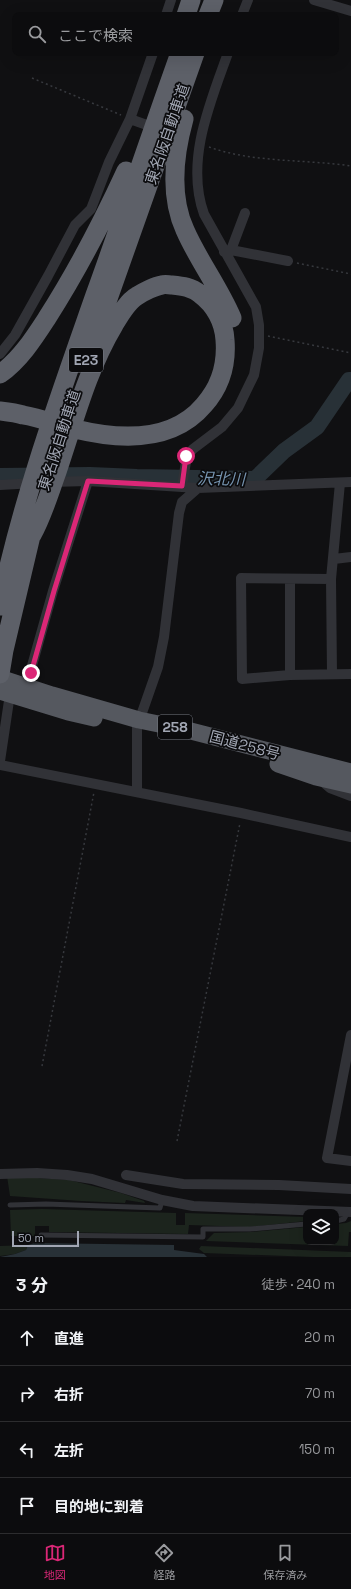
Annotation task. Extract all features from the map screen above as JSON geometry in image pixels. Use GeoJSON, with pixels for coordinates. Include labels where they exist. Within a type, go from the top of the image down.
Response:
{"type":"FeatureCollection","features":[{"type":"Feature","properties":{"kind":"highway"},"geometry":{"type":"LineString","coordinates":[[187,12],[191,0]]}},
{"type":"Feature","properties":{"kind":"highway"},"geometry":{"type":"LineString","coordinates":[[194,12],[199,0]]}},
{"type":"Feature","properties":{"kind":"highway"},"geometry":{"type":"LineString","coordinates":[[209,12],[214,0]]}},
{"type":"Feature","properties":{"kind":"highway"},"geometry":{"type":"LineString","coordinates":[[217,12],[220,0]]}},
{"type":"Feature","properties":{"kind":"highway"},"geometry":{"type":"LineString","coordinates":[[0,374],[8,368],[33,339],[66,287],[117,192],[135,151],[171,56]]}},
{"type":"Feature","properties":{"kind":"highway","name":"東名阪自動車道"},"geometry":{"type":"LineString","coordinates":[[0,606],[10,559],[35,468],[179,56]]}},
{"type":"Feature","properties":{"kind":"highway","name":"東名阪自動車道"},"geometry":{"type":"LineString","coordinates":[[0,674],[6,642],[42,491],[76,388],[109,300],[194,56]]}},
{"type":"Feature","properties":{"kind":"highway"},"geometry":{"type":"LineString","coordinates":[[0,422],[38,429],[74,440],[126,448],[141,448],[174,440],[189,432],[208,417],[225,396],[233,373],[237,351],[234,323],[224,300],[184,229],[178,210],[174,178],[178,138],[203,56]]}},
{"type":"Feature","properties":{"kind":"highway"},"geometry":{"type":"LineString","coordinates":[[0,411],[24,415],[77,430],[123,437],[143,437],[159,434],[174,428],[193,416],[211,397],[220,379],[225,363],[225,333],[221,320],[211,303],[187,286],[162,285],[136,296],[120,314],[92,365],[42,518],[32,535]]}},
{"type":"Feature","properties":{"kind":"highway","name":"国道258号"},"geometry":{"type":"LineString","coordinates":[[0,678],[138,724],[276,763],[316,777],[351,785]]}},
{"type":"Feature","properties":{"kind":"highway","name":"国道258号"},"geometry":{"type":"LineString","coordinates":[[5,693],[68,712],[138,724],[183,729],[351,772]]}},
{"type":"Feature","properties":{"kind":"street"},"geometry":{"type":"LineString","coordinates":[[167,12],[171,0]]}},
{"type":"Feature","properties":{"kind":"street"},"geometry":{"type":"LineString","coordinates":[[243,12],[248,0]]}},
{"type":"Feature","properties":{"kind":"street"},"geometry":{"type":"LineString","coordinates":[[314,0],[351,11]]}},
{"type":"Feature","properties":{"kind":"street"},"geometry":{"type":"LineString","coordinates":[[0,354],[15,335],[75,225],[91,209],[109,162],[130,119],[152,56]]}},
{"type":"Feature","properties":{"kind":"street"},"geometry":{"type":"LineString","coordinates":[[183,481],[186,456],[189,452],[222,427],[238,408],[254,375],[258,354],[259,325],[256,307],[228,251],[209,226],[200,204],[197,183],[200,143],[215,90],[227,56]]}},
{"type":"Feature","properties":{"kind":"street"},"geometry":{"type":"LineString","coordinates":[[130,119],[200,143]]}},
{"type":"Feature","properties":{"kind":"street"},"geometry":{"type":"LineString","coordinates":[[228,251],[245,213]]}},
{"type":"Feature","properties":{"kind":"street"},"geometry":{"type":"LineString","coordinates":[[228,251],[288,261]]}},
{"type":"Feature","properties":{"kind":"street"},"geometry":{"type":"LineString","coordinates":[[26,687],[88,481]]}},
{"type":"Feature","properties":{"kind":"street"},"geometry":{"type":"LineString","coordinates":[[0,485],[88,481],[183,481],[198,488],[351,482]]}},
{"type":"Feature","properties":{"kind":"street"},"geometry":{"type":"LineString","coordinates":[[332,674],[331,580],[340,483]]}},
{"type":"Feature","properties":{"kind":"street"},"geometry":{"type":"LineString","coordinates":[[137,792],[138,724],[152,686],[164,637],[179,513],[182,502],[198,488]]}},
{"type":"Feature","properties":{"kind":"street"},"geometry":{"type":"LineString","coordinates":[[334,559],[351,557]]}},
{"type":"Feature","properties":{"kind":"street"},"geometry":{"type":"LineString","coordinates":[[331,580],[241,578],[242,679],[290,674],[351,674]]}},
{"type":"Feature","properties":{"kind":"street"},"geometry":{"type":"LineString","coordinates":[[290,579],[290,674]]}},
{"type":"Feature","properties":{"kind":"street"},"geometry":{"type":"LineString","coordinates":[[0,761],[5,693]]}},
{"type":"Feature","properties":{"kind":"street"},"geometry":{"type":"LineString","coordinates":[[0,765],[241,813],[351,837]]}},
{"type":"Feature","properties":{"kind":"street"},"geometry":{"type":"LineString","coordinates":[[316,777],[330,788],[351,796]]}},
{"type":"Feature","properties":{"kind":"street"},"geometry":{"type":"LineString","coordinates":[[351,1035],[327,1158],[351,1161]]}},
{"type":"Feature","properties":{"kind":"street"},"geometry":{"type":"LineString","coordinates":[[0,1174],[37,1173],[67,1175],[110,1184],[162,1200],[193,1206],[350,1212]]}},
{"type":"Feature","properties":{"kind":"street"},"geometry":{"type":"LineString","coordinates":[[126,1175],[183,1184],[279,1185],[351,1189]]}},
{"type":"Feature","properties":{"kind":"lane"},"geometry":{"type":"LineString","coordinates":[[10,1205],[46,1204],[160,1208],[162,1200]]}},
{"type":"Feature","properties":{"kind":"lane"},"geometry":{"type":"LineString","coordinates":[[339,1221],[344,1220],[350,1212]]}},
{"type":"Feature","properties":{"kind":"lane"},"geometry":{"type":"LineString","coordinates":[[41,1235],[203,1237],[203,1229],[250,1229],[303,1224]]}},
{"type":"Feature","properties":{"kind":"path"},"geometry":{"type":"LineString","coordinates":[[32,78],[130,119]]}},
{"type":"Feature","properties":{"kind":"path"},"geometry":{"type":"LineString","coordinates":[[200,143],[240,154],[281,160],[351,166]]}},
{"type":"Feature","properties":{"kind":"path"},"geometry":{"type":"LineString","coordinates":[[288,261],[351,274]]}},
{"type":"Feature","properties":{"kind":"path"},"geometry":{"type":"LineString","coordinates":[[258,334],[351,353]]}},
{"type":"Feature","properties":{"kind":"path"},"geometry":{"type":"LineString","coordinates":[[42,1066],[96,784]]}},
{"type":"Feature","properties":{"kind":"path"},"geometry":{"type":"LineString","coordinates":[[177,1141],[241,813]]}},
{"type":"Feature","properties":{"kind":"shaded area"},"geometry":{"type":"Polygon","coordinates":[[[7,1176],[69,1180],[121,1193],[144,1201],[145,1203],[126,1200],[125,1203],[10,1196],[7,1176]]]}},
{"type":"Feature","properties":{"kind":"shaded area"},"geometry":{"type":"Polygon","coordinates":[[[42,1209],[176,1213],[176,1225],[185,1225],[185,1213],[303,1217],[303,1221],[248,1227],[189,1225],[188,1234],[49,1232],[49,1226],[35,1226],[35,1236],[11,1236],[10,1210],[42,1209]]]}},
{"type":"Feature","properties":{"kind":"shaded area"},"geometry":{"type":"Polygon","coordinates":[[[351,1221],[351,1232],[349,1232],[348,1246],[320,1245],[339,1245],[339,1224],[351,1221]]]}},
{"type":"Feature","properties":{"kind":"shaded area"},"geometry":{"type":"Polygon","coordinates":[[[303,1227],[303,1244],[206,1241],[214,1233],[251,1232],[303,1227]]]}},
{"type":"Feature","properties":{"kind":"shaded area"},"geometry":{"type":"Polygon","coordinates":[[[35,1243],[174,1245],[174,1250],[204,1254],[207,1257],[0,1257],[26,1250],[28,1245],[35,1243]]]}},
{"type":"Feature","properties":{"kind":"shaded area"},"geometry":{"type":"Polygon","coordinates":[[[28,1245],[26,1250],[15,1254],[0,1256],[0,1246],[28,1245]]]}},
{"type":"Feature","properties":{"kind":"shaded area"},"geometry":{"type":"Polygon","coordinates":[[[201,1246],[351,1252],[351,1257],[204,1253],[199,1249],[201,1246]]]}},
{"type":"Feature","properties":{"kind":"waterway","name":"沢北川"},"geometry":{"type":"LineString","coordinates":[[0,476],[90,475],[255,479],[284,451],[317,427],[349,380],[351,380]]}},
{"type":"Feature","properties":{"kind":"route"},"geometry":{"type":"LineString","coordinates":[[31,673],[54,591],[88,481],[182,486],[186,456]]}}]}
